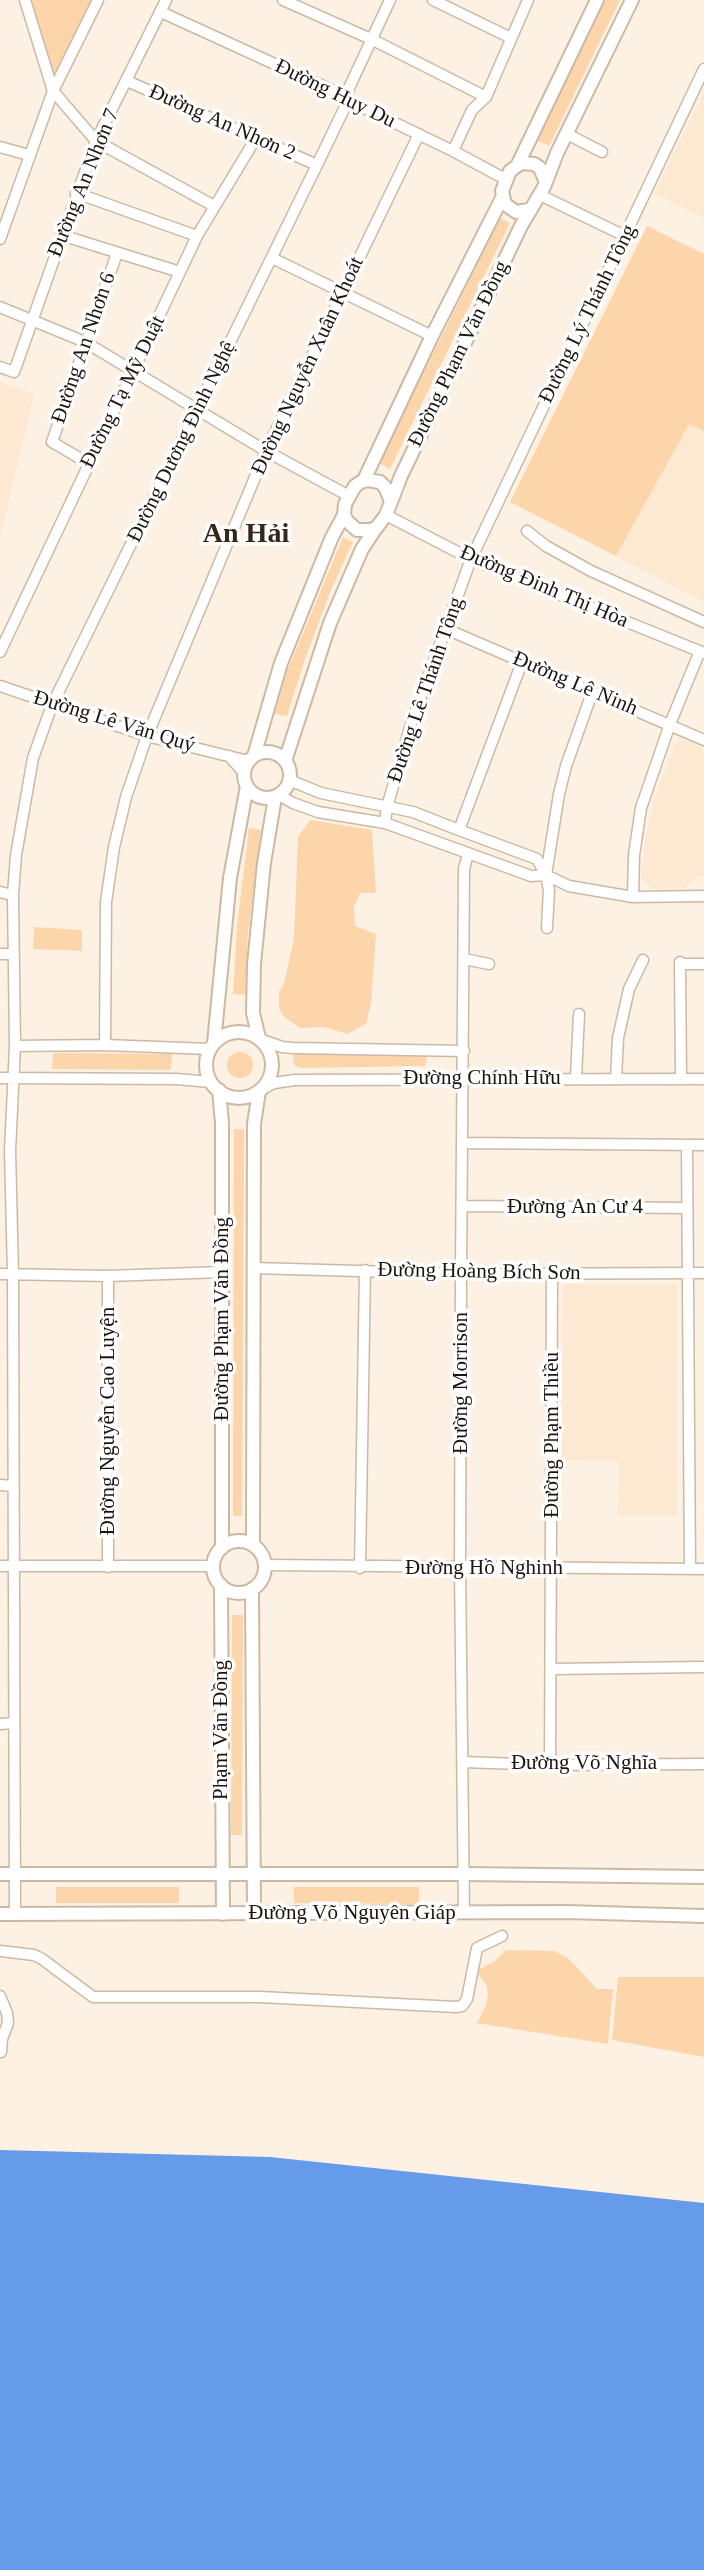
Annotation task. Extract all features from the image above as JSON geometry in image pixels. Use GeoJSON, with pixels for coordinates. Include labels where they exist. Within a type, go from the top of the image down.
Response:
{"type":"FeatureCollection","features":[{"type":"Feature","properties":{"kind":"main road"},"geometry":{"type":"LineString","coordinates":[[597,0],[518,164],[510,171],[502,191],[505,204],[516,212],[535,206],[632,0]]}},
{"type":"Feature","properties":{"kind":"main road"},"geometry":{"type":"LineString","coordinates":[[518,164],[534,164],[544,173],[545,180]]}},
{"type":"Feature","properties":{"kind":"main road","name":"Đường Phạm Văn Đồng"},"geometry":{"type":"LineString","coordinates":[[364,480],[432,336],[502,198]]}},
{"type":"Feature","properties":{"kind":"main road","name":"Đường Phạm Văn Đồng"},"geometry":{"type":"LineString","coordinates":[[390,499],[529,210]]}},
{"type":"Feature","properties":{"kind":"main road"},"geometry":{"type":"LineString","coordinates":[[212,1046],[228,1033],[236,1031],[261,1039],[268,1047],[273,1064],[261,1090],[243,1098],[234,1098],[215,1086],[206,1066],[212,1046],[230,878],[248,769],[281,663],[332,537],[344,515],[349,496],[355,486],[364,480],[380,482],[386,487],[390,499],[386,515],[362,549],[330,623],[285,761]]}},
{"type":"Feature","properties":{"kind":"main road"},"geometry":{"type":"LineString","coordinates":[[344,515],[347,522],[357,530],[377,527]]}},
{"type":"Feature","properties":{"kind":"main road"},"geometry":{"type":"LineString","coordinates":[[248,769],[271,752],[285,761],[289,780],[277,796],[264,863],[254,964],[253,1013],[261,1039]]}},
{"type":"Feature","properties":{"kind":"main road"},"geometry":{"type":"LineString","coordinates":[[248,769],[259,797],[277,796]]}},
{"type":"Feature","properties":{"kind":"main road","name":"Đường Phạm Văn Đồng"},"geometry":{"type":"LineString","coordinates":[[215,1086],[222,1124],[222,1548]]}},
{"type":"Feature","properties":{"kind":"main road","name":"Đường Phạm Văn Đồng"},"geometry":{"type":"LineString","coordinates":[[253,1545],[254,1124],[261,1090]]}},
{"type":"Feature","properties":{"kind":"main road"},"geometry":{"type":"LineString","coordinates":[[233,1542],[253,1545],[259,1550],[265,1566],[259,1583],[252,1589],[233,1592],[221,1585],[214,1573],[214,1566],[216,1556],[222,1548],[233,1542]]}},
{"type":"Feature","properties":{"kind":"main road","name":"Phạm Văn Đồng"},"geometry":{"type":"LineString","coordinates":[[221,1585],[222,1875]]}},
{"type":"Feature","properties":{"kind":"main road","name":"Phạm Văn Đồng"},"geometry":{"type":"LineString","coordinates":[[252,1589],[254,1874]]}},
{"type":"Feature","properties":{"kind":"main road","name":"Đường Võ Nguyên Giáp"},"geometry":{"type":"LineString","coordinates":[[0,1874],[704,1877]]}},
{"type":"Feature","properties":{"kind":"main road"},"geometry":{"type":"LineString","coordinates":[[254,1874],[254,1913]]}},
{"type":"Feature","properties":{"kind":"main road"},"geometry":{"type":"LineString","coordinates":[[222,1875],[223,1914]]}},
{"type":"Feature","properties":{"kind":"main road","name":"Đường Võ Nguyên Giáp"},"geometry":{"type":"LineString","coordinates":[[0,1914],[566,1912],[704,1916]]}},
{"type":"Feature","properties":{"kind":"street"},"geometry":{"type":"LineString","coordinates":[[25,0],[53,91],[96,141],[215,206]]}},
{"type":"Feature","properties":{"kind":"street"},"geometry":{"type":"LineString","coordinates":[[0,239],[53,91],[98,0]]}},
{"type":"Feature","properties":{"kind":"street","name":"Đường An Nhơn 7"},"geometry":{"type":"LineString","coordinates":[[0,367],[14,372],[96,141],[166,0]]}},
{"type":"Feature","properties":{"kind":"street"},"geometry":{"type":"LineString","coordinates":[[283,0],[370,39],[486,97]]}},
{"type":"Feature","properties":{"kind":"street","name":"Đường Dương Đình Nghệ"},"geometry":{"type":"LineString","coordinates":[[15,1046],[13,895],[16,855],[33,758],[52,705],[317,165],[370,39],[390,0]]}},
{"type":"Feature","properties":{"kind":"street"},"geometry":{"type":"LineString","coordinates":[[433,0],[511,38]]}},
{"type":"Feature","properties":{"kind":"street"},"geometry":{"type":"LineString","coordinates":[[453,151],[472,110],[486,97],[528,0]]}},
{"type":"Feature","properties":{"kind":"street","name":"Đường Huy Du"},"geometry":{"type":"LineString","coordinates":[[161,12],[347,98],[507,180]]}},
{"type":"Feature","properties":{"kind":"street","name":"Đường Lý Thánh Tông"},"geometry":{"type":"LineString","coordinates":[[471,559],[704,69]]}},
{"type":"Feature","properties":{"kind":"street","name":"Đường An Nhơn 2"},"geometry":{"type":"LineString","coordinates":[[127,81],[317,165]]}},
{"type":"Feature","properties":{"kind":"street","name":"Đường Nguyễn Xuân Khoát"},"geometry":{"type":"LineString","coordinates":[[105,1045],[106,902],[114,847],[126,797],[147,736],[266,451],[419,134]]}},
{"type":"Feature","properties":{"kind":"street"},"geometry":{"type":"LineString","coordinates":[[567,134],[602,152]]}},
{"type":"Feature","properties":{"kind":"street","name":"Đường Tạ Mỹ Duật"},"geometry":{"type":"LineString","coordinates":[[0,652],[197,236],[256,138]]}},
{"type":"Feature","properties":{"kind":"street"},"geometry":{"type":"LineString","coordinates":[[0,147],[29,155]]}},
{"type":"Feature","properties":{"kind":"street"},"geometry":{"type":"LineString","coordinates":[[76,193],[197,236]]}},
{"type":"Feature","properties":{"kind":"street"},"geometry":{"type":"LineString","coordinates":[[540,195],[625,236]]}},
{"type":"Feature","properties":{"kind":"street"},"geometry":{"type":"LineString","coordinates":[[61,235],[180,272]]}},
{"type":"Feature","properties":{"kind":"street","name":"Đường An Nhơn 6"},"geometry":{"type":"LineString","coordinates":[[88,463],[52,442],[117,253]]}},
{"type":"Feature","properties":{"kind":"street"},"geometry":{"type":"LineString","coordinates":[[272,258],[432,336]]}},
{"type":"Feature","properties":{"kind":"street"},"geometry":{"type":"LineString","coordinates":[[0,307],[85,342],[266,451],[349,496]]}},
{"type":"Feature","properties":{"kind":"street","name":"Đường Đinh Thị Hòa"},"geometry":{"type":"LineString","coordinates":[[386,515],[471,559],[702,652]]}},
{"type":"Feature","properties":{"kind":"street"},"geometry":{"type":"LineString","coordinates":[[527,531],[546,546],[591,571],[704,622]]}},
{"type":"Feature","properties":{"kind":"street","name":"Đường Lê Thánh Tông"},"geometry":{"type":"LineString","coordinates":[[385,823],[387,807],[411,724],[471,559]]}},
{"type":"Feature","properties":{"kind":"street","name":"Đường Lê Ninh"},"geometry":{"type":"LineString","coordinates":[[446,629],[704,740]]}},
{"type":"Feature","properties":{"kind":"street"},"geometry":{"type":"LineString","coordinates":[[634,897],[634,855],[641,808],[670,724],[702,652]]}},
{"type":"Feature","properties":{"kind":"street"},"geometry":{"type":"LineString","coordinates":[[460,830],[522,662]]}},
{"type":"Feature","properties":{"kind":"street","name":"Đường Lê Văn Quý"},"geometry":{"type":"LineString","coordinates":[[0,686],[147,736],[229,756],[248,769]]}},
{"type":"Feature","properties":{"kind":"street"},"geometry":{"type":"LineString","coordinates":[[546,875],[566,766],[592,693]]}},
{"type":"Feature","properties":{"kind":"street"},"geometry":{"type":"LineString","coordinates":[[289,780],[321,793],[412,812],[537,859],[546,875],[549,890],[547,928]]}},
{"type":"Feature","properties":{"kind":"street"},"geometry":{"type":"LineString","coordinates":[[277,796],[318,812],[385,823],[531,876],[546,875],[569,887],[634,897],[704,896]]}},
{"type":"Feature","properties":{"kind":"street","name":"Đường Morrison"},"geometry":{"type":"LineString","coordinates":[[464,1913],[460,1568],[461,1274],[464,869],[468,854]]}},
{"type":"Feature","properties":{"kind":"street"},"geometry":{"type":"LineString","coordinates":[[0,892],[13,895]]}},
{"type":"Feature","properties":{"kind":"street"},"geometry":{"type":"LineString","coordinates":[[0,954],[13,954]]}},
{"type":"Feature","properties":{"kind":"street"},"geometry":{"type":"LineString","coordinates":[[464,959],[489,964]]}},
{"type":"Feature","properties":{"kind":"street"},"geometry":{"type":"LineString","coordinates":[[616,1079],[618,1038],[629,989],[643,960]]}},
{"type":"Feature","properties":{"kind":"street"},"geometry":{"type":"LineString","coordinates":[[681,1079],[680,963],[704,964]]}},
{"type":"Feature","properties":{"kind":"street"},"geometry":{"type":"LineString","coordinates":[[576,1078],[579,1014]]}},
{"type":"Feature","properties":{"kind":"street","name":"Đường Chính Hữu"},"geometry":{"type":"LineString","coordinates":[[261,1039],[293,1048],[464,1051]]}},
{"type":"Feature","properties":{"kind":"street"},"geometry":{"type":"LineString","coordinates":[[15,1914],[13,1274],[5,1151],[15,1046],[212,1046]]}},
{"type":"Feature","properties":{"kind":"street"},"geometry":{"type":"LineString","coordinates":[[0,1078],[176,1079],[215,1086]]}},
{"type":"Feature","properties":{"kind":"street","name":"Đường Chính Hữu"},"geometry":{"type":"LineString","coordinates":[[261,1090],[274,1083],[295,1080],[704,1079]]}},
{"type":"Feature","properties":{"kind":"street"},"geometry":{"type":"LineString","coordinates":[[463,1143],[704,1145]]}},
{"type":"Feature","properties":{"kind":"street"},"geometry":{"type":"LineString","coordinates":[[687,1145],[690,1569]]}},
{"type":"Feature","properties":{"kind":"street","name":"Đường An Cư 4"},"geometry":{"type":"LineString","coordinates":[[462,1206],[687,1208]]}},
{"type":"Feature","properties":{"kind":"street","name":"Đường Hoàng Bích Sơn"},"geometry":{"type":"LineString","coordinates":[[254,1268],[461,1274],[704,1273]]}},
{"type":"Feature","properties":{"kind":"street"},"geometry":{"type":"LineString","coordinates":[[360,1568],[365,1270]]}},
{"type":"Feature","properties":{"kind":"street"},"geometry":{"type":"LineString","coordinates":[[0,1274],[108,1276],[222,1272]]}},
{"type":"Feature","properties":{"kind":"street","name":"Đường Phạm Thiều"},"geometry":{"type":"LineString","coordinates":[[550,1765],[552,1274]]}},
{"type":"Feature","properties":{"kind":"street","name":"Đường Nguyễn Cao Luyện"},"geometry":{"type":"LineString","coordinates":[[108,1276],[108,1567]]}},
{"type":"Feature","properties":{"kind":"street"},"geometry":{"type":"LineString","coordinates":[[0,1485],[13,1486]]}},
{"type":"Feature","properties":{"kind":"street"},"geometry":{"type":"LineString","coordinates":[[0,1566],[214,1566]]}},
{"type":"Feature","properties":{"kind":"street","name":"Đường Hồ Nghinh"},"geometry":{"type":"LineString","coordinates":[[265,1566],[704,1569]]}},
{"type":"Feature","properties":{"kind":"street"},"geometry":{"type":"LineString","coordinates":[[552,1669],[704,1667]]}},
{"type":"Feature","properties":{"kind":"street"},"geometry":{"type":"LineString","coordinates":[[0,1724],[14,1723]]}},
{"type":"Feature","properties":{"kind":"street","name":"Đường Võ Nghĩa"},"geometry":{"type":"LineString","coordinates":[[463,1762],[550,1765],[704,1764]]}},
{"type":"Feature","properties":{"kind":"street"},"geometry":{"type":"LineString","coordinates":[[0,1951],[34,1955],[93,1997],[260,1997],[456,2007],[462,2006],[467,1999],[477,1948],[502,1936]]}},
{"type":"Feature","properties":{"kind":"street"},"geometry":{"type":"LineString","coordinates":[[0,1996],[8,2022],[1,2052]]}},
{"type":"Feature","properties":{"kind":"shaded area"},"geometry":{"type":"Polygon","coordinates":[[[30,0],[92,0],[53,81],[30,0]]]}},
{"type":"Feature","properties":{"kind":"shaded area"},"geometry":{"type":"Polygon","coordinates":[[[606,0],[620,0],[549,146],[537,140],[606,0]]]}},
{"type":"Feature","properties":{"kind":"shaded area"},"geometry":{"type":"Polygon","coordinates":[[[704,92],[704,218],[654,193],[704,92]]]}},
{"type":"Feature","properties":{"kind":"shaded area"},"geometry":{"type":"Polygon","coordinates":[[[500,218],[510,223],[390,469],[379,463],[500,218]]]}},
{"type":"Feature","properties":{"kind":"shaded area"},"geometry":{"type":"Polygon","coordinates":[[[647,226],[704,254],[704,431],[689,424],[616,556],[510,502],[647,226]]]}},
{"type":"Feature","properties":{"kind":"shaded area"},"geometry":{"type":"Polygon","coordinates":[[[0,382],[34,394],[0,538],[0,382]]]}},
{"type":"Feature","properties":{"kind":"shaded area"},"geometry":{"type":"Polygon","coordinates":[[[689,424],[704,431],[704,602],[616,556],[689,424]]]}},
{"type":"Feature","properties":{"kind":"shaded area"},"geometry":{"type":"Polygon","coordinates":[[[343,537],[353,542],[331,590],[287,716],[275,714],[286,674],[343,537]]]}},
{"type":"Feature","properties":{"kind":"shaded area"},"geometry":{"type":"Polygon","coordinates":[[[685,740],[704,749],[704,876],[697,876],[685,888],[654,889],[641,879],[646,834],[657,790],[675,744],[685,740]]]}},
{"type":"Feature","properties":{"kind":"shaded area"},"geometry":{"type":"Polygon","coordinates":[[[310,820],[372,830],[376,893],[360,893],[354,906],[355,926],[376,934],[371,1003],[366,1024],[347,1034],[325,1027],[300,1028],[284,1017],[279,1008],[279,993],[284,983],[294,939],[298,837],[310,820]]]}},
{"type":"Feature","properties":{"kind":"shaded area"},"geometry":{"type":"Polygon","coordinates":[[[249,828],[261,830],[248,933],[245,995],[233,994],[237,926],[249,828]]]}},
{"type":"Feature","properties":{"kind":"shaded area"},"geometry":{"type":"Polygon","coordinates":[[[34,927],[82,930],[82,951],[33,949],[34,927]]]}},
{"type":"Feature","properties":{"kind":"shaded area"},"geometry":{"type":"Polygon","coordinates":[[[240,1052],[250,1055],[253,1065],[250,1075],[240,1078],[230,1075],[227,1065],[230,1055],[240,1052]]]}},
{"type":"Feature","properties":{"kind":"shaded area"},"geometry":{"type":"Polygon","coordinates":[[[296,1052],[425,1052],[427,1058],[425,1066],[301,1068],[294,1065],[293,1055],[296,1052]]]}},
{"type":"Feature","properties":{"kind":"shaded area"},"geometry":{"type":"Polygon","coordinates":[[[53,1053],[172,1054],[171,1070],[52,1069],[53,1053]]]}},
{"type":"Feature","properties":{"kind":"shaded area"},"geometry":{"type":"Polygon","coordinates":[[[234,1129],[244,1129],[242,1516],[233,1516],[234,1129]]]}},
{"type":"Feature","properties":{"kind":"shaded area"},"geometry":{"type":"Polygon","coordinates":[[[563,1284],[677,1284],[677,1516],[618,1516],[619,1461],[561,1460],[563,1284]]]}},
{"type":"Feature","properties":{"kind":"shaded area"},"geometry":{"type":"Polygon","coordinates":[[[232,1615],[243,1615],[242,1835],[231,1835],[232,1615]]]}},
{"type":"Feature","properties":{"kind":"shaded area"},"geometry":{"type":"Polygon","coordinates":[[[56,1887],[179,1887],[179,1903],[56,1903],[56,1887]]]}},
{"type":"Feature","properties":{"kind":"shaded area"},"geometry":{"type":"Polygon","coordinates":[[[294,1887],[419,1887],[419,1904],[294,1903],[294,1887]]]}},
{"type":"Feature","properties":{"kind":"shaded area"},"geometry":{"type":"Polygon","coordinates":[[[506,1950],[554,1951],[568,1958],[597,1989],[613,1989],[608,2044],[477,2023],[488,1994],[486,1984],[474,1972],[494,1962],[506,1950]]]}},
{"type":"Feature","properties":{"kind":"shaded area"},"geometry":{"type":"Polygon","coordinates":[[[618,1977],[704,1977],[704,2057],[612,2040],[618,1977]]]}},
{"type":"Feature","properties":{"kind":"water"},"geometry":{"type":"Polygon","coordinates":[[[0,2150],[270,2157],[704,2203],[704,2570],[0,2570],[0,2150]]]}},
{"type":"Feature","properties":{"kind":"district","name":"An Hải"},"geometry":{"type":"Point","coordinates":[246,535]}}]}
